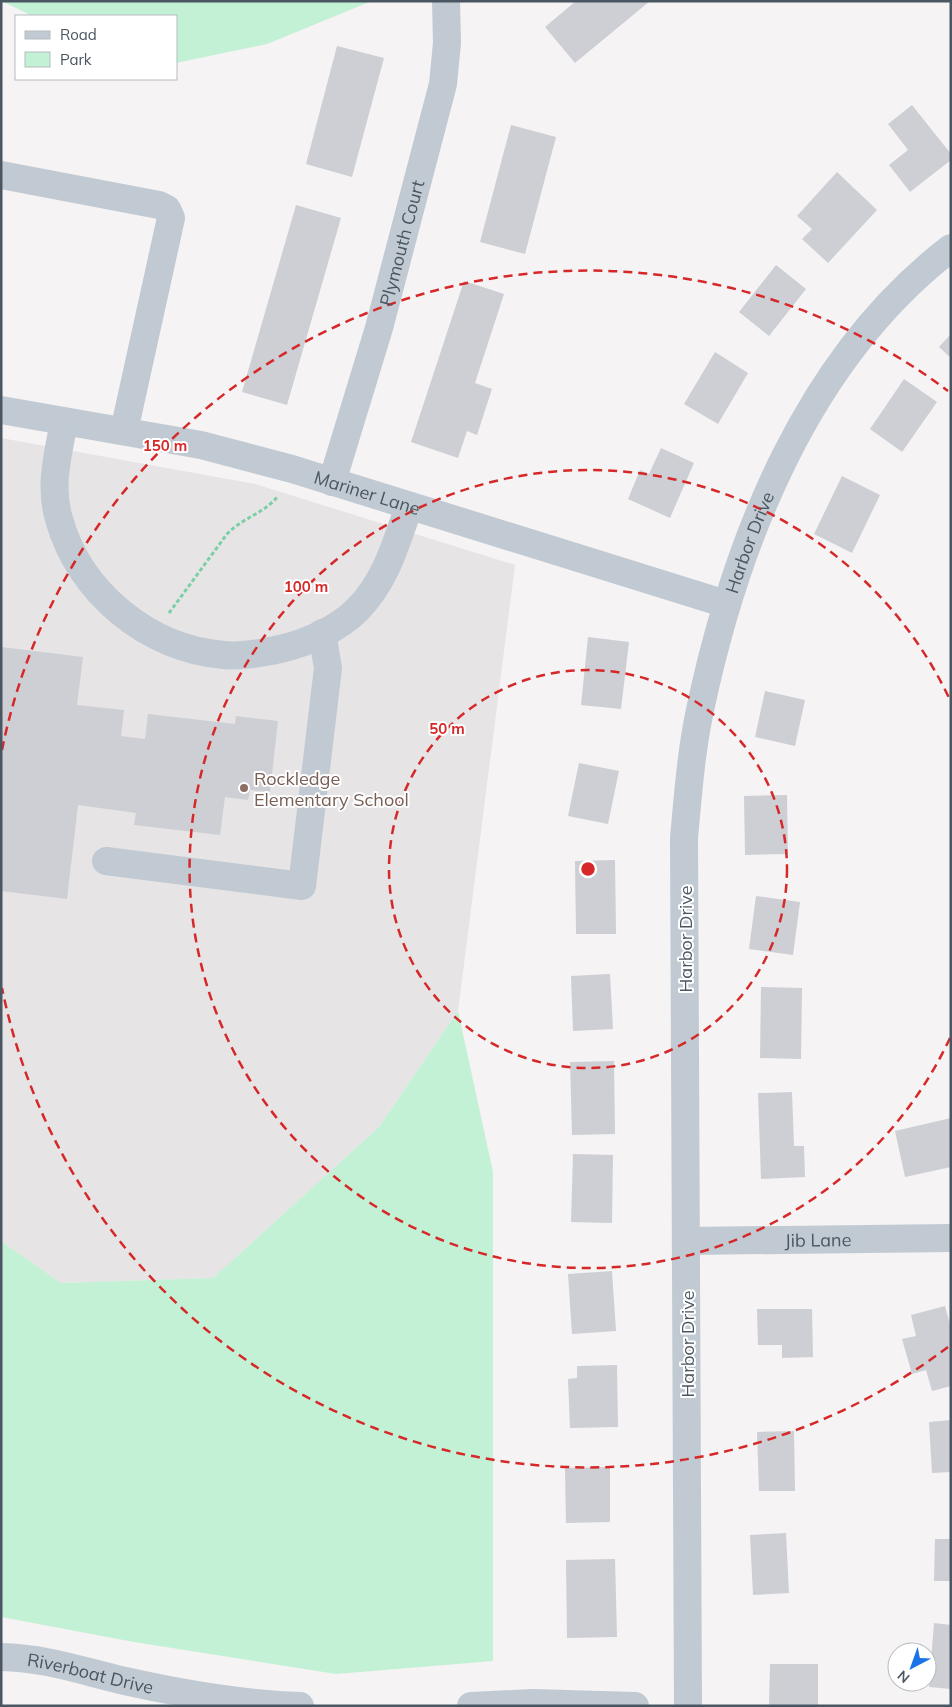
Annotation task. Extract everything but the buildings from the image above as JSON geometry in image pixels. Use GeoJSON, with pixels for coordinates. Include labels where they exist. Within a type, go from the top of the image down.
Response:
{"type":"FeatureCollection","features":[{"type":"Feature","properties":{"kind":"street","name":"Plymouth Court"},"geometry":{"type":"LineString","coordinates":[[332,482],[379,328],[443,84],[448,43],[446,1]]}},
{"type":"Feature","properties":{"kind":"street"},"geometry":{"type":"LineString","coordinates":[[1,175],[159,205],[167,209],[171,218],[124,431]]}},
{"type":"Feature","properties":{"kind":"street","name":"Harbor Drive"},"geometry":{"type":"LineString","coordinates":[[688,1706],[684,838],[690,767],[700,711],[726,604],[757,518],[794,440],[823,391],[864,332],[889,303],[951,248]]}},
{"type":"Feature","properties":{"kind":"street","name":"Mariner Lane"},"geometry":{"type":"LineString","coordinates":[[1,410],[201,445],[332,482],[726,604]]}},
{"type":"Feature","properties":{"kind":"street"},"geometry":{"type":"LineString","coordinates":[[64,422],[54,481],[58,518],[75,559],[95,587],[119,612],[155,636],[187,649],[226,655],[281,649],[322,633],[356,611],[377,586],[392,556],[410,506]]}},
{"type":"Feature","properties":{"kind":"street"},"geometry":{"type":"LineString","coordinates":[[106,862],[302,886],[328,668],[322,633]]}},
{"type":"Feature","properties":{"kind":"street","name":"Jib Lane"},"geometry":{"type":"LineString","coordinates":[[686,1241],[951,1238]]}},
{"type":"Feature","properties":{"kind":"street","name":"Riverboat Drive"},"geometry":{"type":"LineString","coordinates":[[1,1657],[62,1664],[124,1681],[196,1696],[270,1705],[300,1706]]}},
{"type":"Feature","properties":{"kind":"street"},"geometry":{"type":"LineString","coordinates":[[472,1706],[533,1702],[635,1706]]}},
{"type":"Feature","properties":{"kind":"path"},"geometry":{"type":"LineString","coordinates":[[167,616],[237,523],[271,504],[278,496]]}},
{"type":"Feature","properties":{"kind":"shaded area","name":"Rockledge Elementary School"},"geometry":{"type":"Polygon","coordinates":[[[1,438],[255,484],[515,565],[458,1011],[379,1127],[213,1278],[61,1283],[1,1241],[1,438]]]}},
{"type":"Feature","properties":{"kind":"green space"},"geometry":{"type":"Polygon","coordinates":[[[2,1],[372,1],[267,44],[178,63],[178,15],[30,15],[2,1]]]}},
{"type":"Feature","properties":{"kind":"green space"},"geometry":{"type":"Polygon","coordinates":[[[458,1011],[493,1172],[493,1661],[336,1674],[134,1642],[1,1617],[1,1241],[61,1283],[213,1278],[379,1127],[458,1011]]]}},
{"type":"Feature","properties":{"kind":"place","name":"Rockledge Elementary School"},"geometry":{"type":"Point","coordinates":[244,788]}}]}
